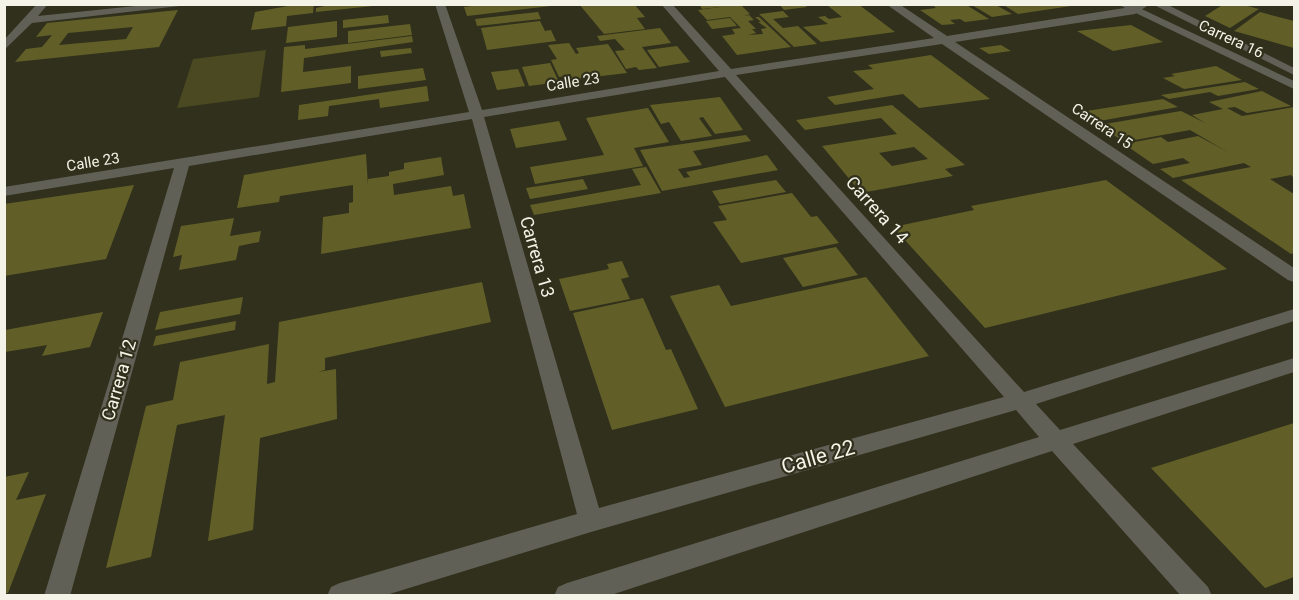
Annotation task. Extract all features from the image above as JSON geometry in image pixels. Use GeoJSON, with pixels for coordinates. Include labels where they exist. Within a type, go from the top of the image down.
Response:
{"type":"FeatureCollection","features":[{"type":"Feature","properties":{"kind":"street"},"geometry":{"type":"LineString","coordinates":[[4,48],[43,4]]}},
{"type":"Feature","properties":{"kind":"street"},"geometry":{"type":"LineString","coordinates":[[27,20],[192,4]]}},
{"type":"Feature","properties":{"kind":"street","name":"Carrera 13"},"geometry":{"type":"LineString","coordinates":[[440,4],[477,115],[591,521]]}},
{"type":"Feature","properties":{"kind":"street","name":"Carrera 14"},"geometry":{"type":"LineString","coordinates":[[666,4],[1020,401],[1059,440],[1199,596]]}},
{"type":"Feature","properties":{"kind":"street","name":"Carrera 15"},"geometry":{"type":"LineString","coordinates":[[891,4],[1294,276]]}},
{"type":"Feature","properties":{"kind":"street","name":"Carrera 16"},"geometry":{"type":"LineString","coordinates":[[1122,4],[1140,8],[1294,86]]}},
{"type":"Feature","properties":{"kind":"street","name":"Carrera 16"},"geometry":{"type":"LineString","coordinates":[[1157,4],[1294,72]]}},
{"type":"Feature","properties":{"kind":"street","name":"Calle 23"},"geometry":{"type":"LineString","coordinates":[[4,192],[182,165],[729,73],[1140,8]]}},
{"type":"Feature","properties":{"kind":"street","name":"Carrera 12"},"geometry":{"type":"LineString","coordinates":[[57,596],[182,165]]}},
{"type":"Feature","properties":{"kind":"street","name":"Calle 22"},"geometry":{"type":"LineString","coordinates":[[340,596],[591,521],[1020,401],[1294,315]]}},
{"type":"Feature","properties":{"kind":"street"},"geometry":{"type":"LineString","coordinates":[[567,596],[1294,365]]}},
{"type":"Feature","properties":{"kind":"shaded area"},"geometry":{"type":"Polygon","coordinates":[[[266,50],[259,97],[177,108],[193,59],[266,50]]]}},
{"type":"Feature","properties":{"kind":"building"},"geometry":{"type":"Polygon","coordinates":[[[299,4],[314,4],[313,13],[287,16],[286,26],[251,30],[255,12],[299,4]]]}},
{"type":"Feature","properties":{"kind":"building"},"geometry":{"type":"Polygon","coordinates":[[[333,4],[373,4],[373,6],[316,12],[316,8],[333,4]]]}},
{"type":"Feature","properties":{"kind":"building"},"geometry":{"type":"Polygon","coordinates":[[[488,4],[550,4],[551,6],[467,16],[464,7],[488,4]]]}},
{"type":"Feature","properties":{"kind":"building"},"geometry":{"type":"Polygon","coordinates":[[[579,4],[634,4],[645,17],[637,18],[645,29],[604,34],[579,4]]]}},
{"type":"Feature","properties":{"kind":"building"},"geometry":{"type":"Polygon","coordinates":[[[699,4],[740,4],[750,14],[743,16],[749,15],[754,20],[748,21],[756,29],[752,29],[756,33],[748,35],[763,34],[761,29],[767,28],[755,17],[759,17],[791,47],[737,55],[722,36],[735,34],[732,29],[741,28],[730,17],[707,20],[698,10],[720,7],[702,9],[699,4]]]}},
{"type":"Feature","properties":{"kind":"building"},"geometry":{"type":"Polygon","coordinates":[[[779,4],[804,4],[807,7],[784,10],[779,4]]]}},
{"type":"Feature","properties":{"kind":"building"},"geometry":{"type":"Polygon","coordinates":[[[858,4],[895,32],[821,42],[803,27],[828,24],[818,17],[825,16],[829,19],[842,17],[827,5],[858,4]]]}},
{"type":"Feature","properties":{"kind":"building"},"geometry":{"type":"Polygon","coordinates":[[[931,4],[968,6],[989,19],[965,22],[960,19],[950,20],[955,24],[942,25],[920,10],[936,8],[931,4]]]}},
{"type":"Feature","properties":{"kind":"building"},"geometry":{"type":"Polygon","coordinates":[[[1002,4],[1071,4],[1071,6],[1018,14],[1002,4]]]}},
{"type":"Feature","properties":{"kind":"building"},"geometry":{"type":"Polygon","coordinates":[[[1224,4],[1240,4],[1259,9],[1230,28],[1205,16],[1224,4]]]}},
{"type":"Feature","properties":{"kind":"building"},"geometry":{"type":"Polygon","coordinates":[[[972,5],[996,5],[1012,14],[992,17],[972,5]]]}},
{"type":"Feature","properties":{"kind":"building"},"geometry":{"type":"Polygon","coordinates":[[[178,10],[159,47],[15,62],[26,49],[42,47],[52,35],[36,37],[47,23],[178,10]],[[133,27],[68,33],[59,45],[126,39],[133,27]]]}},
{"type":"Feature","properties":{"kind":"building"},"geometry":{"type":"Polygon","coordinates":[[[783,11],[789,17],[773,19],[783,28],[798,26],[817,44],[794,47],[759,14],[783,11]]]}},
{"type":"Feature","properties":{"kind":"building"},"geometry":{"type":"Polygon","coordinates":[[[538,12],[541,19],[477,26],[475,19],[538,12]]]}},
{"type":"Feature","properties":{"kind":"building"},"geometry":{"type":"Polygon","coordinates":[[[1260,12],[1294,21],[1294,48],[1234,31],[1260,12]]]}},
{"type":"Feature","properties":{"kind":"building"},"geometry":{"type":"Polygon","coordinates":[[[388,15],[389,23],[343,28],[343,20],[388,15]]]}},
{"type":"Feature","properties":{"kind":"building"},"geometry":{"type":"Polygon","coordinates":[[[730,18],[737,26],[712,29],[706,21],[730,18]]]}},
{"type":"Feature","properties":{"kind":"building"},"geometry":{"type":"Polygon","coordinates":[[[337,21],[337,37],[286,43],[288,27],[337,21]]]}},
{"type":"Feature","properties":{"kind":"building"},"geometry":{"type":"Polygon","coordinates":[[[540,21],[545,31],[551,30],[556,41],[487,50],[481,28],[540,21]]]}},
{"type":"Feature","properties":{"kind":"building"},"geometry":{"type":"Polygon","coordinates":[[[410,24],[412,35],[348,43],[348,31],[410,24]]]}},
{"type":"Feature","properties":{"kind":"building"},"geometry":{"type":"Polygon","coordinates":[[[1131,25],[1163,42],[1113,51],[1077,31],[1131,25]]]}},
{"type":"Feature","properties":{"kind":"building"},"geometry":{"type":"Polygon","coordinates":[[[660,28],[671,43],[642,47],[657,68],[626,69],[615,51],[625,50],[615,39],[600,41],[597,36],[660,28]]]}},
{"type":"Feature","properties":{"kind":"building"},"geometry":{"type":"Polygon","coordinates":[[[412,36],[413,42],[304,58],[303,72],[351,66],[351,83],[281,92],[284,47],[305,45],[305,49],[412,36]]]}},
{"type":"Feature","properties":{"kind":"building"},"geometry":{"type":"Polygon","coordinates":[[[569,43],[576,54],[579,53],[576,48],[608,44],[627,73],[568,80],[566,76],[559,77],[551,60],[557,59],[548,45],[569,43]]]}},
{"type":"Feature","properties":{"kind":"building"},"geometry":{"type":"Polygon","coordinates":[[[1001,45],[1011,51],[989,54],[979,48],[1001,45]]]}},
{"type":"Feature","properties":{"kind":"building"},"geometry":{"type":"Polygon","coordinates":[[[677,46],[690,62],[659,67],[647,50],[677,46]]]}},
{"type":"Feature","properties":{"kind":"building"},"geometry":{"type":"Polygon","coordinates":[[[411,48],[412,53],[381,57],[380,51],[411,48]]]}},
{"type":"Feature","properties":{"kind":"building"},"geometry":{"type":"Polygon","coordinates":[[[931,55],[990,99],[919,108],[903,94],[835,105],[827,97],[874,89],[853,71],[873,69],[868,65],[931,55]]]}},
{"type":"Feature","properties":{"kind":"building"},"geometry":{"type":"Polygon","coordinates":[[[550,63],[559,82],[529,86],[522,67],[550,63]]]}},
{"type":"Feature","properties":{"kind":"building"},"geometry":{"type":"Polygon","coordinates":[[[1216,66],[1242,80],[1184,89],[1163,78],[1175,76],[1171,74],[1216,66]]]}},
{"type":"Feature","properties":{"kind":"building"},"geometry":{"type":"Polygon","coordinates":[[[423,68],[426,80],[358,89],[358,76],[423,68]]]}},
{"type":"Feature","properties":{"kind":"building"},"geometry":{"type":"Polygon","coordinates":[[[518,69],[525,86],[497,90],[491,72],[518,69]]]}},
{"type":"Feature","properties":{"kind":"building"},"geometry":{"type":"Polygon","coordinates":[[[1245,82],[1259,89],[1218,96],[1210,92],[1169,99],[1161,95],[1245,82]]]}},
{"type":"Feature","properties":{"kind":"building"},"geometry":{"type":"Polygon","coordinates":[[[427,86],[429,101],[380,108],[379,99],[329,106],[328,116],[298,120],[299,105],[427,86]]]}},
{"type":"Feature","properties":{"kind":"building"},"geometry":{"type":"Polygon","coordinates":[[[1262,91],[1291,106],[1247,113],[1235,107],[1227,108],[1242,116],[1294,107],[1294,178],[1291,175],[1270,179],[1294,194],[1294,253],[1291,254],[1181,180],[1251,167],[1244,163],[1173,178],[1160,169],[1190,163],[1183,158],[1153,164],[1124,144],[1161,137],[1168,142],[1198,136],[1226,151],[1190,130],[1124,142],[1099,125],[1181,111],[1205,123],[1192,115],[1223,109],[1209,102],[1262,91]]]}},
{"type":"Feature","properties":{"kind":"building"},"geometry":{"type":"Polygon","coordinates":[[[720,97],[743,130],[715,134],[703,117],[699,118],[712,136],[681,141],[669,122],[661,124],[650,105],[720,97]]]}},
{"type":"Feature","properties":{"kind":"building"},"geometry":{"type":"Polygon","coordinates":[[[1163,99],[1178,107],[1094,122],[1080,112],[1163,99]]]}},
{"type":"Feature","properties":{"kind":"building"},"geometry":{"type":"Polygon","coordinates":[[[892,105],[965,165],[945,169],[953,176],[861,193],[822,146],[897,134],[881,118],[805,130],[796,120],[892,105]],[[914,147],[879,153],[892,166],[928,159],[914,147]]]}},
{"type":"Feature","properties":{"kind":"building"},"geometry":{"type":"Polygon","coordinates":[[[648,108],[669,142],[634,148],[643,166],[535,184],[530,167],[604,155],[586,118],[648,108]]]}},
{"type":"Feature","properties":{"kind":"building"},"geometry":{"type":"Polygon","coordinates":[[[559,121],[567,140],[516,148],[510,129],[559,121]]]}},
{"type":"Feature","properties":{"kind":"building"},"geometry":{"type":"Polygon","coordinates":[[[746,135],[751,141],[693,151],[702,165],[678,169],[684,178],[690,177],[686,172],[767,155],[778,170],[662,191],[640,150],[746,135]]]}},
{"type":"Feature","properties":{"kind":"building"},"geometry":{"type":"Polygon","coordinates":[[[366,154],[368,186],[368,179],[389,176],[389,172],[404,169],[404,163],[441,157],[444,175],[393,184],[394,195],[451,186],[453,196],[464,194],[471,228],[321,254],[323,217],[349,213],[349,203],[353,202],[353,185],[280,196],[279,202],[237,208],[244,175],[366,154]]]}},
{"type":"Feature","properties":{"kind":"building"},"geometry":{"type":"Polygon","coordinates":[[[646,167],[661,193],[534,215],[530,205],[641,185],[632,169],[646,167]]]}},
{"type":"Feature","properties":{"kind":"building"},"geometry":{"type":"Polygon","coordinates":[[[583,179],[588,189],[530,199],[526,188],[583,179]]]}},
{"type":"Feature","properties":{"kind":"building"},"geometry":{"type":"Polygon","coordinates":[[[776,180],[786,192],[720,204],[712,191],[776,180]]]}},
{"type":"Feature","properties":{"kind":"building"},"geometry":{"type":"Polygon","coordinates":[[[1106,180],[1227,269],[985,328],[893,227],[974,210],[971,206],[1106,180]]]}},
{"type":"Feature","properties":{"kind":"building"},"geometry":{"type":"Polygon","coordinates":[[[134,185],[106,259],[4,276],[4,204],[134,185]]]}},
{"type":"Feature","properties":{"kind":"building"},"geometry":{"type":"Polygon","coordinates":[[[792,193],[811,217],[817,216],[839,243],[741,263],[713,222],[727,220],[718,206],[792,193]]]}},
{"type":"Feature","properties":{"kind":"building"},"geometry":{"type":"Polygon","coordinates":[[[234,218],[230,236],[261,231],[259,242],[239,246],[236,260],[179,270],[182,255],[173,257],[181,226],[234,218]]]}},
{"type":"Feature","properties":{"kind":"building"},"geometry":{"type":"Polygon","coordinates":[[[836,247],[858,275],[803,287],[783,258],[836,247]]]}},
{"type":"Feature","properties":{"kind":"building"},"geometry":{"type":"Polygon","coordinates":[[[622,261],[629,277],[621,279],[630,299],[570,311],[559,279],[609,269],[607,264],[622,261]]]}},
{"type":"Feature","properties":{"kind":"building"},"geometry":{"type":"Polygon","coordinates":[[[866,277],[929,356],[725,407],[670,296],[719,285],[731,306],[866,277]]]}},
{"type":"Feature","properties":{"kind":"building"},"geometry":{"type":"Polygon","coordinates":[[[482,282],[491,322],[325,358],[325,370],[318,372],[336,369],[337,419],[260,438],[253,530],[208,541],[225,415],[177,425],[151,557],[106,568],[146,406],[173,400],[180,362],[269,344],[267,384],[275,382],[279,322],[482,282]]]}},
{"type":"Feature","properties":{"kind":"building"},"geometry":{"type":"Polygon","coordinates":[[[243,297],[240,314],[155,330],[160,312],[243,297]]]}},
{"type":"Feature","properties":{"kind":"building"},"geometry":{"type":"Polygon","coordinates":[[[643,298],[666,350],[671,349],[698,409],[612,430],[573,313],[643,298]]]}},
{"type":"Feature","properties":{"kind":"building"},"geometry":{"type":"Polygon","coordinates":[[[103,312],[90,347],[42,356],[47,345],[5,352],[5,330],[103,312]]]}},
{"type":"Feature","properties":{"kind":"building"},"geometry":{"type":"Polygon","coordinates":[[[236,321],[235,330],[153,346],[156,336],[236,321]]]}},
{"type":"Feature","properties":{"kind":"building"},"geometry":{"type":"Polygon","coordinates":[[[1294,423],[1294,577],[1265,588],[1151,468],[1294,423]]]}},
{"type":"Feature","properties":{"kind":"building"},"geometry":{"type":"Polygon","coordinates":[[[29,472],[16,500],[46,494],[8,593],[4,593],[4,477],[29,472]]]}}]}
